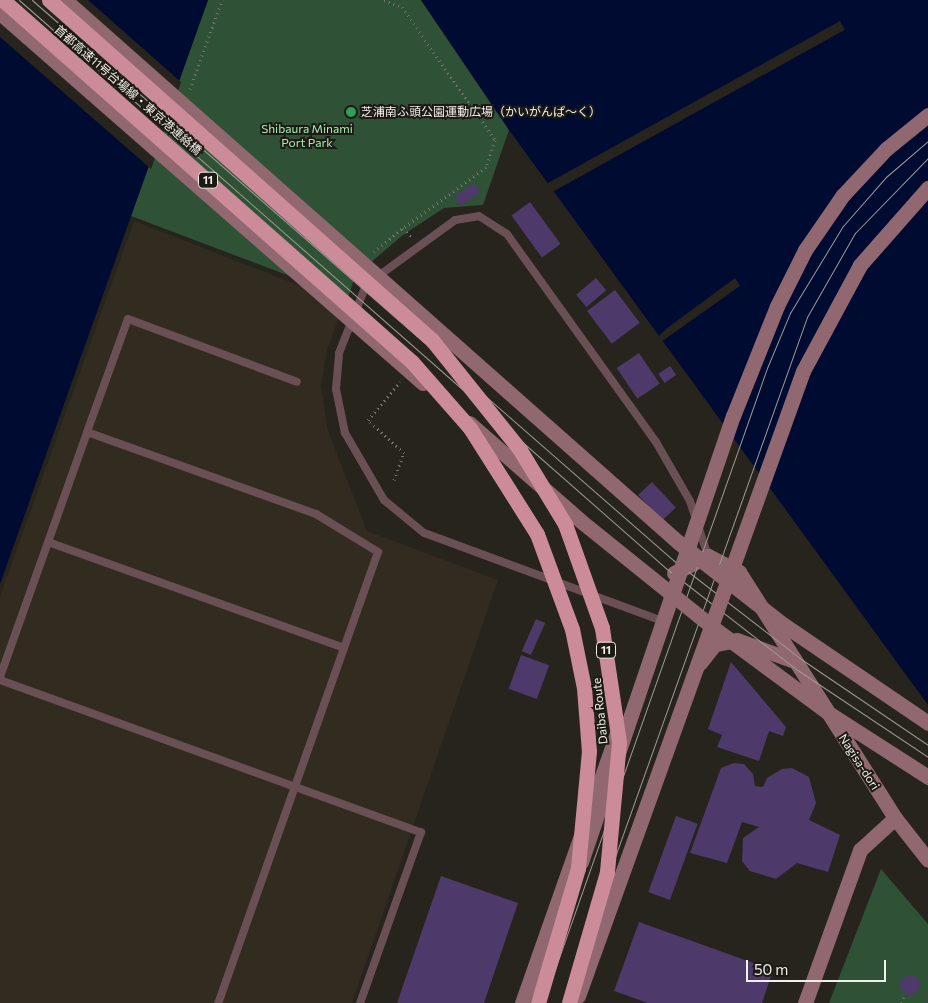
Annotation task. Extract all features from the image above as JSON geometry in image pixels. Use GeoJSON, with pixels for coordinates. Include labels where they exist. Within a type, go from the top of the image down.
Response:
{"type":"FeatureCollection","features":[{"type":"Feature","properties":{"kind":"highway","name":"首都高速11号台場線・東京港連絡橋"},"geometry":{"type":"LineString","coordinates":[[3,0],[412,362]]}},
{"type":"Feature","properties":{"kind":"highway","name":"首都高速11号台場線・東京港連絡橋"},"geometry":{"type":"LineString","coordinates":[[49,0],[432,340]]}},
{"type":"Feature","properties":{"kind":"highway","name":"Daiba Route"},"geometry":{"type":"LineString","coordinates":[[432,340],[492,412],[556,507],[592,593],[611,671],[619,742],[614,833],[598,908],[569,1003]]}},
{"type":"Feature","properties":{"kind":"highway","name":"Daiba Route"},"geometry":{"type":"LineString","coordinates":[[412,362],[470,428],[519,502],[551,565],[579,658],[589,751],[583,844],[573,895],[538,1003]]}},
{"type":"Feature","properties":{"kind":"street"},"geometry":{"type":"LineString","coordinates":[[65,0],[678,542],[816,648],[928,722]]}},
{"type":"Feature","properties":{"kind":"street"},"geometry":{"type":"LineString","coordinates":[[0,13],[597,535],[830,714],[928,777]]}},
{"type":"Feature","properties":{"kind":"street"},"geometry":{"type":"LineString","coordinates":[[532,1003],[733,416],[777,306],[805,250],[843,195],[886,149],[928,115]]}},
{"type":"Feature","properties":{"kind":"street"},"geometry":{"type":"LineString","coordinates":[[576,1003],[804,371],[860,265],[928,188]]}},
{"type":"Feature","properties":{"kind":"street"},"geometry":{"type":"LineString","coordinates":[[522,1003],[675,569],[708,556]]}},
{"type":"Feature","properties":{"kind":"street","name":"Nagisa-dori"},"geometry":{"type":"LineString","coordinates":[[708,556],[739,572],[895,818],[928,860]]}},
{"type":"Feature","properties":{"kind":"street"},"geometry":{"type":"LineString","coordinates":[[576,1003],[706,651],[729,640],[749,641],[794,661]]}},
{"type":"Feature","properties":{"kind":"street"},"geometry":{"type":"LineString","coordinates":[[806,1003],[860,850],[895,818]]}},
{"type":"Feature","properties":{"kind":"lane"},"geometry":{"type":"LineString","coordinates":[[657,619],[424,533],[384,500],[345,433],[336,389],[339,352],[366,285],[455,220],[479,216],[507,234],[656,442],[690,501],[708,556]]}},
{"type":"Feature","properties":{"kind":"lane"},"geometry":{"type":"LineString","coordinates":[[297,382],[128,320],[0,679],[421,832],[360,1003]]}},
{"type":"Feature","properties":{"kind":"lane"},"geometry":{"type":"LineString","coordinates":[[87,432],[316,514],[378,552],[218,1003]]}},
{"type":"Feature","properties":{"kind":"lane"},"geometry":{"type":"LineString","coordinates":[[48,542],[344,648]]}},
{"type":"Feature","properties":{"kind":"path"},"geometry":{"type":"LineString","coordinates":[[366,259],[403,228],[486,167],[495,140],[402,7],[384,0]]}},
{"type":"Feature","properties":{"kind":"path"},"geometry":{"type":"LineString","coordinates":[[403,228],[411,237]]}},
{"type":"Feature","properties":{"kind":"path"},"geometry":{"type":"LineString","coordinates":[[394,480],[404,453],[368,420],[404,378]]}},
{"type":"Feature","properties":{"kind":"path"},"geometry":{"type":"LineString","coordinates":[[902,1003],[904,995]]}},
{"type":"Feature","properties":{"kind":"shaded area"},"geometry":{"type":"Polygon","coordinates":[[[134,221],[344,303],[327,350],[321,386],[328,431],[367,531],[498,580],[352,1003],[0,1003],[0,597],[134,221]]]}},
{"type":"Feature","properties":{"kind":"green space","name":"Shibaura Minami Port Park"},"geometry":{"type":"Polygon","coordinates":[[[208,0],[421,0],[509,130],[483,205],[444,208],[403,235],[355,276],[348,298],[131,216],[208,0]]]}},
{"type":"Feature","properties":{"kind":"green space"},"geometry":{"type":"Polygon","coordinates":[[[881,869],[928,924],[928,1003],[829,1003],[881,869]]]}},
{"type":"Feature","properties":{"kind":"water"},"geometry":{"type":"Polygon","coordinates":[[[0,0],[208,0],[0,584],[0,0]]]}},
{"type":"Feature","properties":{"kind":"water"},"geometry":{"type":"Polygon","coordinates":[[[421,0],[928,0],[928,705],[509,130],[421,0]]]}},
{"type":"Feature","properties":{"kind":"pier"},"geometry":{"type":"Polygon","coordinates":[[[0,0],[88,0],[181,82],[151,169],[0,37],[0,0]]]}},
{"type":"Feature","properties":{"kind":"pier"},"geometry":{"type":"Polygon","coordinates":[[[840,21],[845,30],[552,192],[547,183],[840,21]]]}},
{"type":"Feature","properties":{"kind":"pier"},"geometry":{"type":"Polygon","coordinates":[[[735,278],[740,286],[661,342],[658,337],[666,329],[735,278]]]}},
{"type":"Feature","properties":{"kind":"building"},"geometry":{"type":"Polygon","coordinates":[[[474,183],[480,192],[460,206],[454,196],[474,183]]]}},
{"type":"Feature","properties":{"kind":"building"},"geometry":{"type":"Polygon","coordinates":[[[530,202],[561,244],[542,258],[511,216],[530,202]]]}},
{"type":"Feature","properties":{"kind":"building"},"geometry":{"type":"Polygon","coordinates":[[[596,278],[606,290],[586,307],[576,295],[596,278]]]}},
{"type":"Feature","properties":{"kind":"building"},"geometry":{"type":"Polygon","coordinates":[[[615,290],[640,323],[612,344],[587,311],[615,290]]]}},
{"type":"Feature","properties":{"kind":"building"},"geometry":{"type":"Polygon","coordinates":[[[639,353],[660,384],[637,399],[617,368],[639,353]]]}},
{"type":"Feature","properties":{"kind":"building"},"geometry":{"type":"Polygon","coordinates":[[[670,366],[676,375],[665,383],[658,374],[670,366]]]}},
{"type":"Feature","properties":{"kind":"building"},"geometry":{"type":"Polygon","coordinates":[[[652,482],[676,508],[662,521],[638,495],[652,482]]]}},
{"type":"Feature","properties":{"kind":"building"},"geometry":{"type":"Polygon","coordinates":[[[536,619],[545,623],[531,655],[522,651],[536,619]]]}},
{"type":"Feature","properties":{"kind":"building"},"geometry":{"type":"Polygon","coordinates":[[[521,655],[549,665],[537,699],[509,689],[521,655]]]}},
{"type":"Feature","properties":{"kind":"building"},"geometry":{"type":"Polygon","coordinates":[[[731,662],[786,727],[783,736],[769,731],[759,761],[717,747],[722,735],[708,729],[731,662]]]}},
{"type":"Feature","properties":{"kind":"building"},"geometry":{"type":"Polygon","coordinates":[[[734,763],[744,764],[753,774],[755,786],[763,787],[767,778],[782,769],[792,768],[809,777],[816,803],[809,820],[840,835],[828,872],[797,863],[776,879],[750,871],[742,861],[743,838],[759,827],[742,822],[727,863],[690,853],[721,768],[734,763]]]}},
{"type":"Feature","properties":{"kind":"building"},"geometry":{"type":"Polygon","coordinates":[[[676,816],[698,824],[670,900],[648,892],[676,816]]]}},
{"type":"Feature","properties":{"kind":"building"},"geometry":{"type":"Polygon","coordinates":[[[441,876],[518,903],[484,1003],[397,1003],[441,876]]]}},
{"type":"Feature","properties":{"kind":"building"},"geometry":{"type":"Polygon","coordinates":[[[639,922],[773,970],[762,1003],[648,1003],[614,991],[639,922]]]}},
{"type":"Feature","properties":{"kind":"building"},"geometry":{"type":"Polygon","coordinates":[[[910,975],[917,978],[920,985],[917,992],[910,995],[903,992],[900,985],[903,978],[910,975]]]}},
{"type":"Feature","properties":{"kind":"tram line"},"geometry":{"type":"LineString","coordinates":[[19,0],[667,569],[796,669],[928,757]]}},
{"type":"Feature","properties":{"kind":"tram line"},"geometry":{"type":"LineString","coordinates":[[32,0],[673,560],[801,659],[928,745]]}},
{"type":"Feature","properties":{"kind":"tram line"},"geometry":{"type":"LineString","coordinates":[[543,1003],[767,368],[790,313],[843,226],[886,177],[928,141]]}},
{"type":"Feature","properties":{"kind":"tram line"},"geometry":{"type":"LineString","coordinates":[[563,1003],[807,317],[855,233],[928,158]]}},
{"type":"Feature","properties":{"kind":"place","name":"芝浦南ふ頭公園運動広場（かいがんぱ～く）"},"geometry":{"type":"Point","coordinates":[351,112]}}]}
